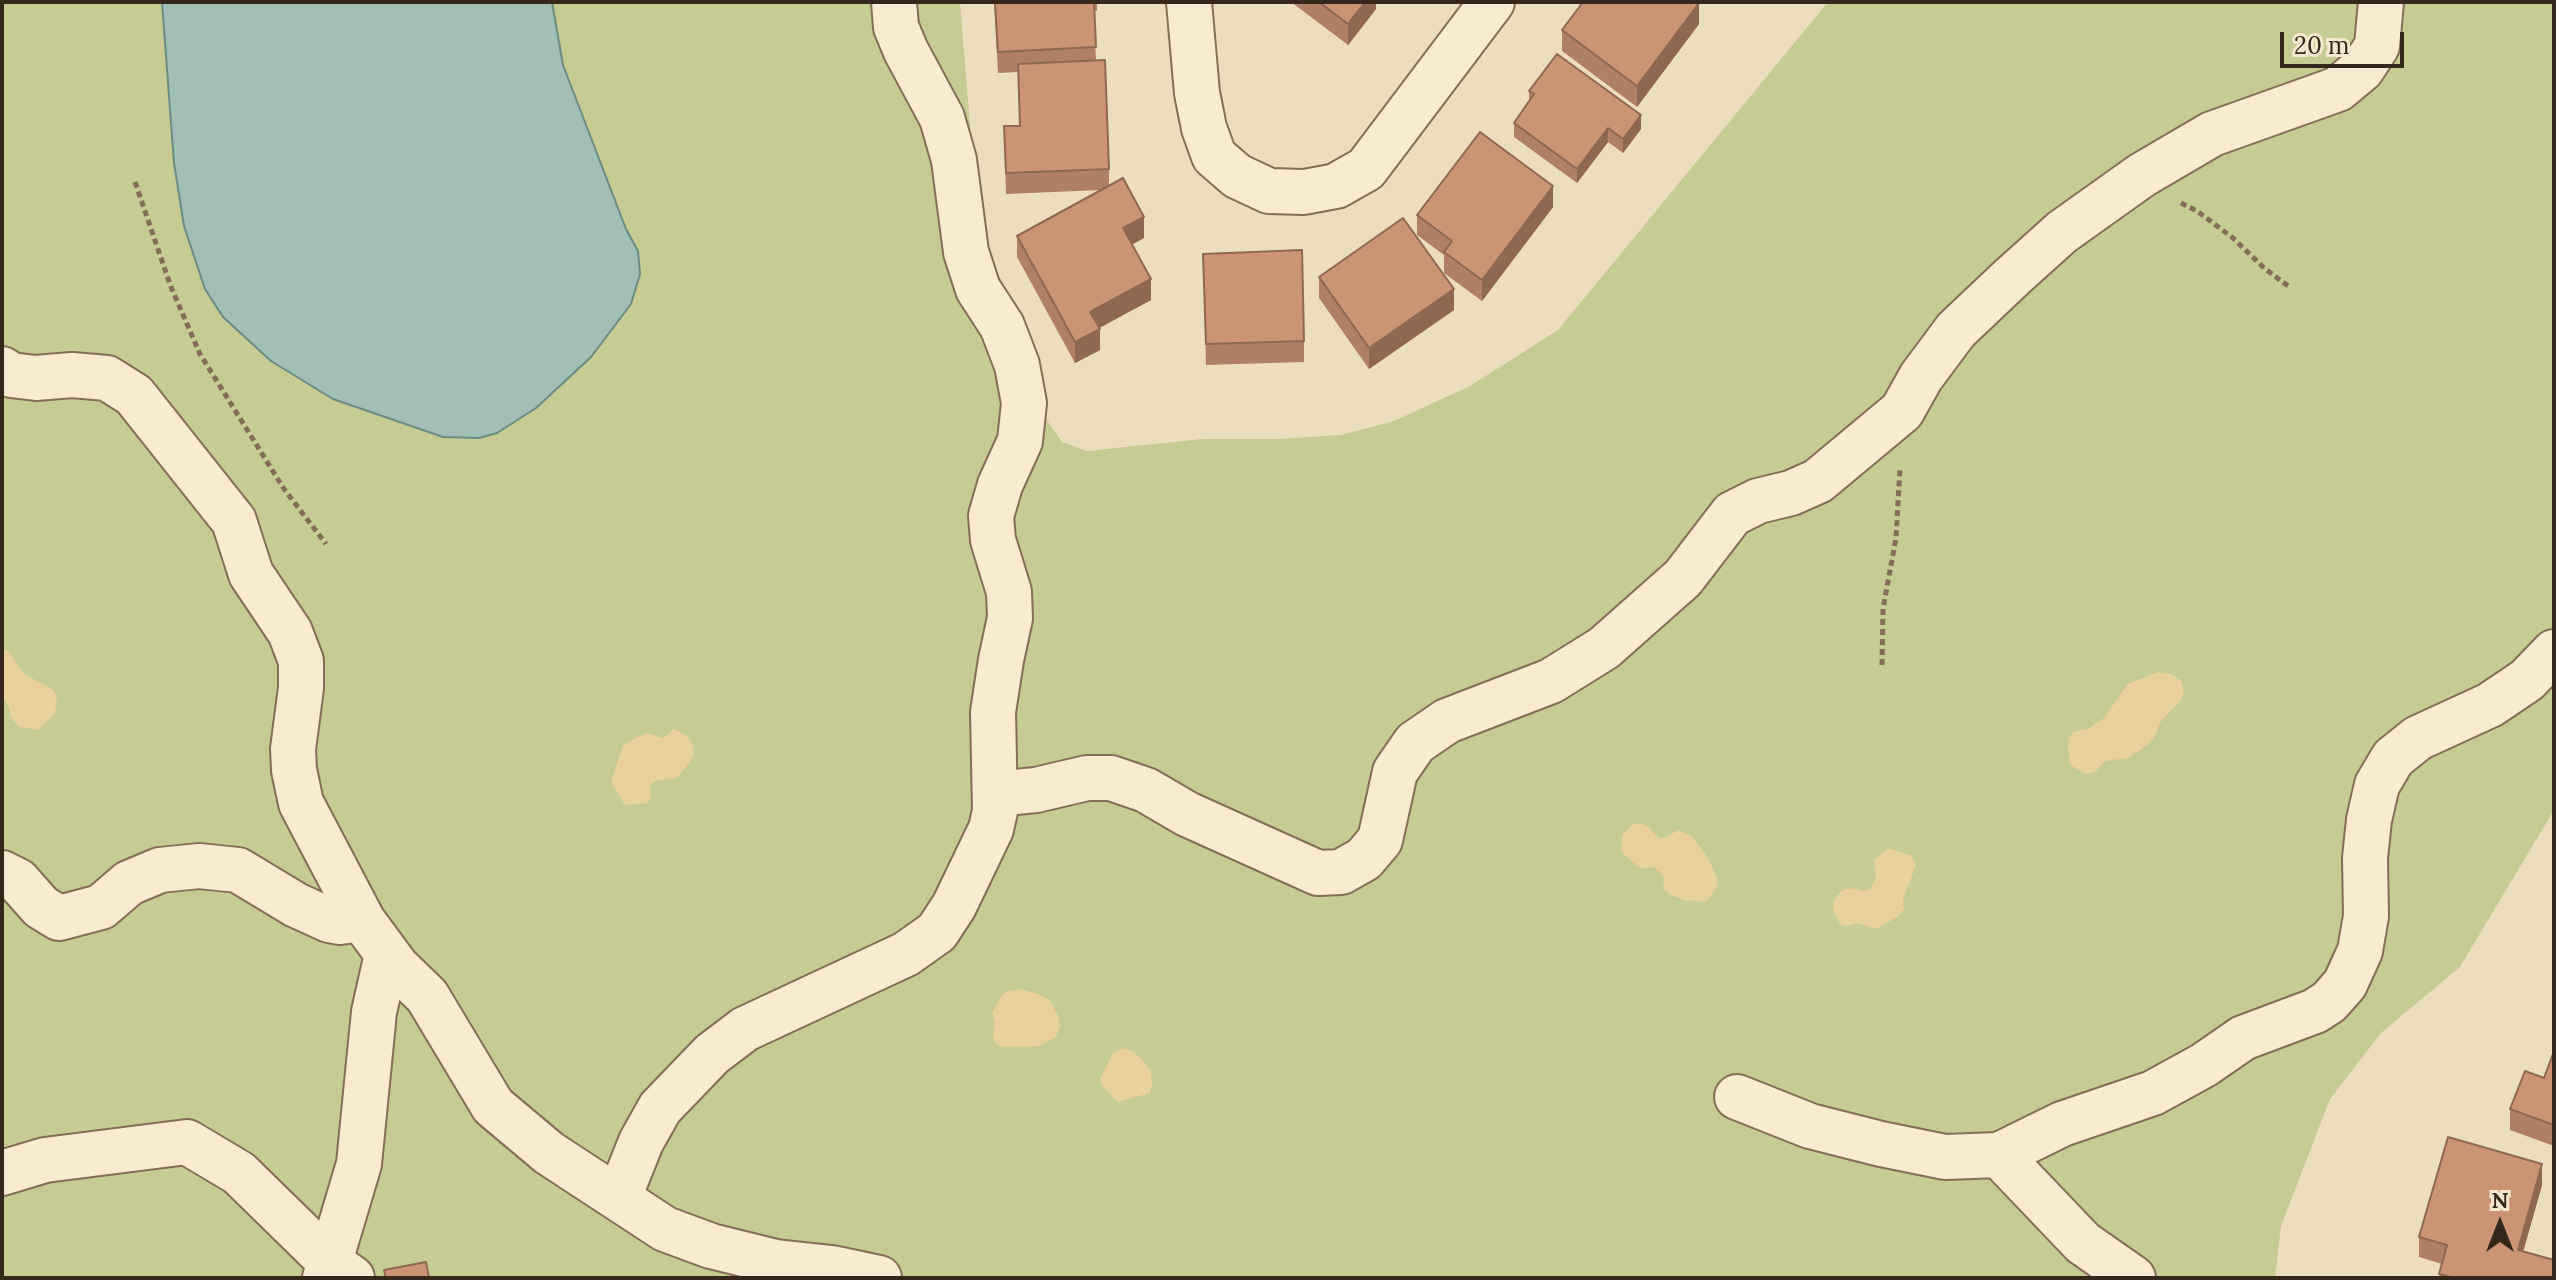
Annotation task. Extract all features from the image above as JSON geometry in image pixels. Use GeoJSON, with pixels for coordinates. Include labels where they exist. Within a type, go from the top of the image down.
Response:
{"type":"FeatureCollection","features":[{"type":"Feature","properties":{"kind":"street"},"geometry":{"type":"LineString","coordinates":[[619,1197],[641,1142],[660,1108],[712,1054],[745,1029],[906,954],[937,932],[954,906],[990,832],[995,811],[993,712],[1010,618],[1009,592],[993,540],[991,516],[1000,485],[1020,441],[1024,403],[1017,365],[1002,326],[978,289],[966,252],[954,160],[942,118],[896,27],[894,2]]}},
{"type":"Feature","properties":{"kind":"street"},"geometry":{"type":"LineString","coordinates":[[1189,2],[1197,93],[1214,156],[1237,176],[1269,191],[1304,192],[1336,186],[1366,169],[1492,2]]}},
{"type":"Feature","properties":{"kind":"street"},"geometry":{"type":"LineString","coordinates":[[995,794],[1036,790],[1087,778],[1111,778],[1146,790],[1187,814],[1318,873],[1341,872],[1364,859],[1380,840],[1395,772],[1415,743],[1447,721],[1551,681],[1604,648],[1683,578],[1732,514],[1758,501],[1791,493],[1818,481],[1902,411],[1921,377],[1956,330],[2062,232],[2142,175],[2212,134],[2338,89],[2362,69],[2377,46],[2381,2]]}},
{"type":"Feature","properties":{"kind":"street"},"geometry":{"type":"LineString","coordinates":[[2,369],[11,375],[36,378],[72,375],[107,378],[134,395],[234,521],[251,574],[290,632],[301,661],[301,688],[293,749],[301,803],[362,919],[387,954],[427,996],[493,1106],[549,1153],[665,1229],[711,1246],[776,1262],[832,1268],[879,1278]]}},
{"type":"Feature","properties":{"kind":"street"},"geometry":{"type":"LineString","coordinates":[[1737,1097],[1810,1126],[1881,1144],[1945,1157],[1999,1155],[2062,1124],[2153,1093],[2204,1065],[2243,1038],[2272,1025],[2305,1016],[2329,1002],[2345,984],[2360,951],[2366,916],[2365,858],[2369,820],[2377,785],[2393,758],[2418,738],[2490,705],[2527,680],[2554,652]]}},
{"type":"Feature","properties":{"kind":"street"},"geometry":{"type":"LineString","coordinates":[[2,873],[18,881],[41,907],[59,918],[101,907],[129,883],[160,870],[199,866],[238,870],[296,905],[329,920],[362,919]]}},
{"type":"Feature","properties":{"kind":"street"},"geometry":{"type":"LineString","coordinates":[[336,1273],[359,1164],[374,1012],[387,954]]}},
{"type":"Feature","properties":{"kind":"street"},"geometry":{"type":"LineString","coordinates":[[2,1173],[45,1160],[187,1142],[239,1173],[336,1273]]}},
{"type":"Feature","properties":{"kind":"street"},"geometry":{"type":"LineString","coordinates":[[1999,1155],[2083,1243],[2133,1278]]}},
{"type":"Feature","properties":{"kind":"path"},"geometry":{"type":"LineString","coordinates":[[2142,175],[2161,195],[2197,211],[2288,286]]}},
{"type":"Feature","properties":{"kind":"path"},"geometry":{"type":"LineString","coordinates":[[135,182],[171,287],[200,354],[284,489],[326,544]]}},
{"type":"Feature","properties":{"kind":"path"},"geometry":{"type":"LineString","coordinates":[[1882,665],[1883,609],[1896,538],[1902,411]]}},
{"type":"Feature","properties":{"kind":"green space"},"geometry":{"type":"Polygon","coordinates":[[[2,2],[960,2],[974,173],[987,249],[1013,307],[1037,375],[1046,419],[1062,442],[1087,451],[1202,439],[1341,435],[1394,421],[1470,386],[1558,330],[1828,2],[2554,2],[2554,810],[2460,967],[2381,1033],[2330,1099],[2281,1226],[2275,1278],[2,1278],[2,2]]]}},
{"type":"Feature","properties":{"kind":"sand"},"geometry":{"type":"Polygon","coordinates":[[[2,647],[24,674],[52,689],[57,696],[55,714],[38,730],[20,727],[11,718],[9,707],[2,697],[2,647]]]}},
{"type":"Feature","properties":{"kind":"sand"},"geometry":{"type":"Polygon","coordinates":[[[2158,672],[2171,674],[2181,681],[2184,692],[2181,700],[2161,721],[2154,738],[2128,758],[2105,761],[2095,772],[2086,774],[2070,765],[2068,747],[2073,732],[2088,729],[2104,718],[2128,684],[2158,672]]]}},
{"type":"Feature","properties":{"kind":"sand"},"geometry":{"type":"Polygon","coordinates":[[[674,729],[688,736],[692,743],[694,753],[691,761],[677,778],[654,781],[650,787],[651,799],[647,803],[625,805],[611,782],[623,745],[646,733],[663,738],[674,729]]]}},
{"type":"Feature","properties":{"kind":"sand"},"geometry":{"type":"Polygon","coordinates":[[[1639,823],[1646,825],[1659,838],[1678,830],[1692,836],[1708,858],[1717,878],[1717,887],[1709,899],[1705,902],[1684,900],[1669,894],[1663,889],[1661,873],[1653,867],[1640,868],[1623,854],[1623,834],[1639,823]]]}},
{"type":"Feature","properties":{"kind":"sand"},"geometry":{"type":"Polygon","coordinates":[[[1888,848],[1912,856],[1916,865],[1903,900],[1904,909],[1899,916],[1876,929],[1859,923],[1840,924],[1833,909],[1834,899],[1843,890],[1851,888],[1870,890],[1876,877],[1874,860],[1888,848]]]}},
{"type":"Feature","properties":{"kind":"sand"},"geometry":{"type":"Polygon","coordinates":[[[1018,989],[1050,1000],[1059,1018],[1060,1027],[1055,1038],[1039,1046],[1004,1047],[996,1044],[992,1013],[1007,991],[1018,989]]]}},
{"type":"Feature","properties":{"kind":"sand"},"geometry":{"type":"Polygon","coordinates":[[[1122,1048],[1133,1051],[1146,1064],[1151,1071],[1152,1085],[1150,1093],[1118,1102],[1102,1086],[1100,1079],[1113,1053],[1122,1048]]]}},
{"type":"Feature","properties":{"kind":"water"},"geometry":{"type":"Polygon","coordinates":[[[162,2],[552,2],[563,65],[626,229],[638,251],[640,274],[631,304],[591,357],[536,408],[497,433],[479,438],[443,437],[333,399],[271,361],[223,317],[205,289],[184,226],[174,163],[162,2]]]}},
{"type":"Feature","properties":{"kind":"building"},"geometry":{"type":"Polygon","coordinates":[[[995,2],[1094,2],[1096,47],[998,52],[995,2]]]}},
{"type":"Feature","properties":{"kind":"building"},"geometry":{"type":"Polygon","coordinates":[[[1319,2],[1365,2],[1348,24],[1319,2]]]}},
{"type":"Feature","properties":{"kind":"building"},"geometry":{"type":"Polygon","coordinates":[[[1583,2],[1699,3],[1637,86],[1562,30],[1583,2]]]}},
{"type":"Feature","properties":{"kind":"building"},"geometry":{"type":"Polygon","coordinates":[[[1557,54],[1641,115],[1623,139],[1608,128],[1577,169],[1514,123],[1534,94],[1529,91],[1557,54]]]}},
{"type":"Feature","properties":{"kind":"building"},"geometry":{"type":"Polygon","coordinates":[[[1105,60],[1109,169],[1006,173],[1004,126],[1020,126],[1018,64],[1105,60]]]}},
{"type":"Feature","properties":{"kind":"building"},"geometry":{"type":"Polygon","coordinates":[[[1480,132],[1553,186],[1482,280],[1444,252],[1452,241],[1417,215],[1480,132]]]}},
{"type":"Feature","properties":{"kind":"building"},"geometry":{"type":"Polygon","coordinates":[[[1123,178],[1144,217],[1123,228],[1151,279],[1090,312],[1100,329],[1075,342],[1017,236],[1123,178]]]}},
{"type":"Feature","properties":{"kind":"building"},"geometry":{"type":"Polygon","coordinates":[[[1403,218],[1454,289],[1369,348],[1319,277],[1403,218]]]}},
{"type":"Feature","properties":{"kind":"building"},"geometry":{"type":"Polygon","coordinates":[[[1302,250],[1304,341],[1206,344],[1203,254],[1302,250]]]}},
{"type":"Feature","properties":{"kind":"building"},"geometry":{"type":"Polygon","coordinates":[[[2554,1051],[2554,1125],[2510,1109],[2525,1071],[2544,1078],[2554,1051]]]}},
{"type":"Feature","properties":{"kind":"building"},"geometry":{"type":"Polygon","coordinates":[[[2448,1137],[2542,1164],[2518,1250],[2554,1260],[2554,1278],[2454,1278],[2439,1274],[2447,1245],[2419,1237],[2448,1137]]]}},
{"type":"Feature","properties":{"kind":"building"},"geometry":{"type":"Polygon","coordinates":[[[426,1262],[429,1278],[386,1278],[384,1270],[426,1262]]]}}]}
